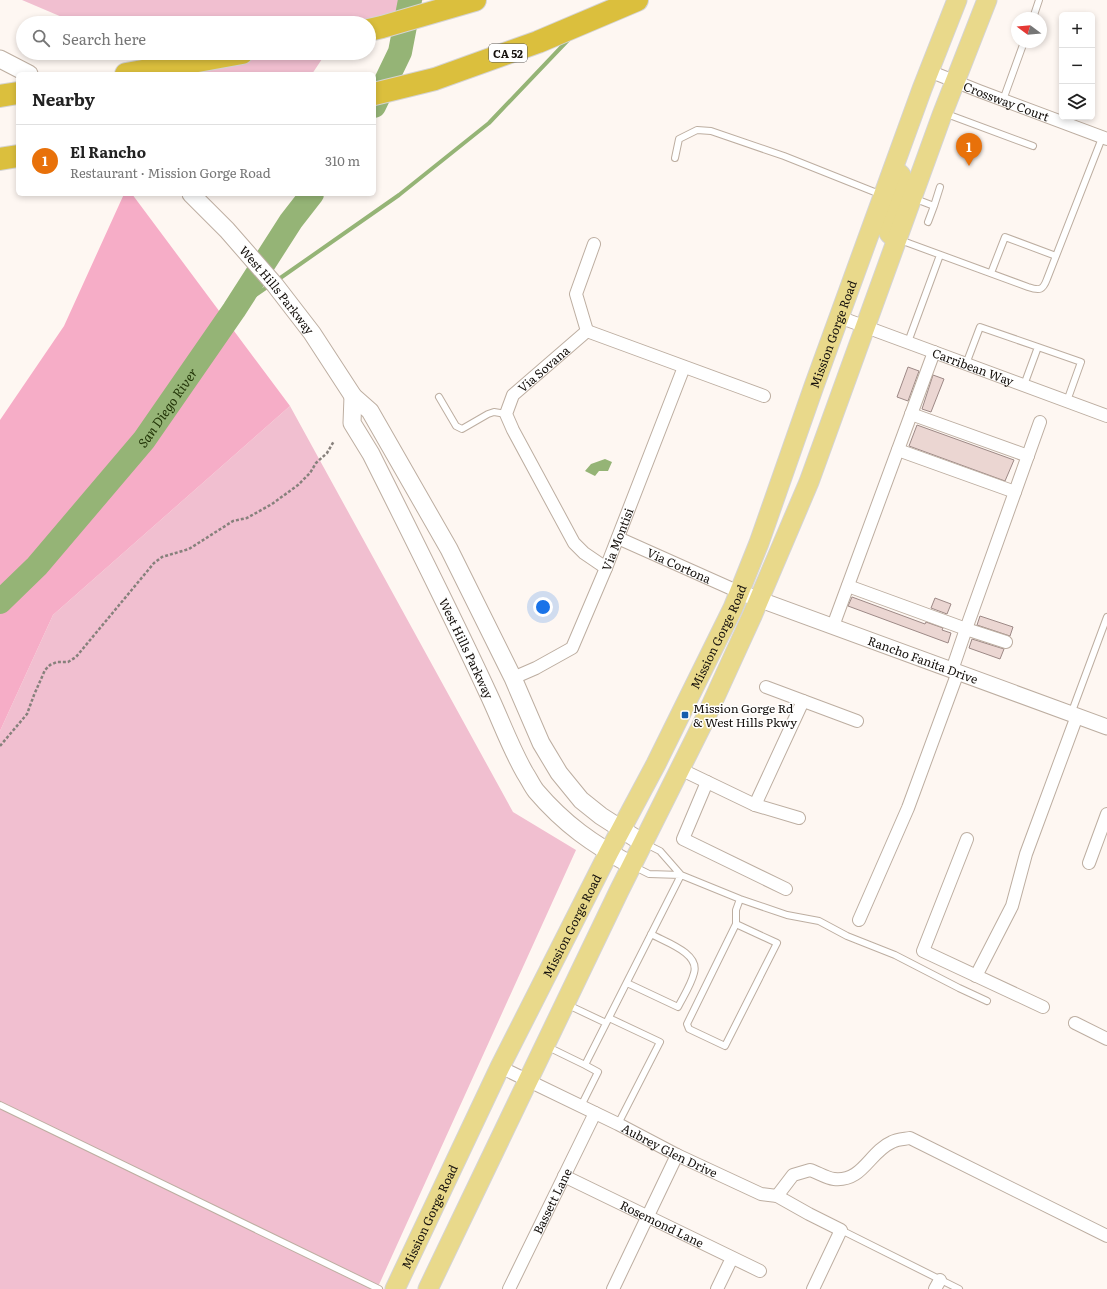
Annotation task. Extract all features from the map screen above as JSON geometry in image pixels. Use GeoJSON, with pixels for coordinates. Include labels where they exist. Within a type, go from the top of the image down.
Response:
{"type":"FeatureCollection","features":[{"type":"Feature","properties":{"kind":"highway"},"geometry":{"type":"LineString","coordinates":[[376,28],[475,0]]}},
{"type":"Feature","properties":{"kind":"highway","name":"CA 52"},"geometry":{"type":"LineString","coordinates":[[376,93],[442,76],[538,42],[637,0]]}},
{"type":"Feature","properties":{"kind":"highway"},"geometry":{"type":"LineString","coordinates":[[137,72],[203,60]]}},
{"type":"Feature","properties":{"kind":"highway"},"geometry":{"type":"LineString","coordinates":[[0,96],[16,93]]}},
{"type":"Feature","properties":{"kind":"highway"},"geometry":{"type":"LineString","coordinates":[[0,159],[16,156]]}},
{"type":"Feature","properties":{"kind":"main road","name":"Mission Gorge Road"},"geometry":{"type":"LineString","coordinates":[[395,1289],[500,1067],[609,852],[656,764],[740,592],[759,543],[883,195],[957,0]]}},
{"type":"Feature","properties":{"kind":"main road","name":"Mission Gorge Road"},"geometry":{"type":"LineString","coordinates":[[428,1289],[564,1003],[704,721],[759,599],[809,482],[942,113],[987,0]]}},
{"type":"Feature","properties":{"kind":"main road"},"geometry":{"type":"LineString","coordinates":[[0,59],[25,72]]}},
{"type":"Feature","properties":{"kind":"main road"},"geometry":{"type":"LineString","coordinates":[[893,170],[899,173],[902,178],[887,226],[889,233],[896,239]]}},
{"type":"Feature","properties":{"kind":"main road","name":"West Hills Parkway"},"geometry":{"type":"LineString","coordinates":[[193,196],[227,230],[276,285],[312,333],[352,396],[370,411],[381,428],[449,549],[513,678],[541,743],[559,773],[581,800],[621,829],[643,842]]}},
{"type":"Feature","properties":{"kind":"main road","name":"West Hills Parkway"},"geometry":{"type":"LineString","coordinates":[[352,396],[352,423],[371,454],[487,691],[515,756],[535,790],[559,817],[579,833],[632,865]]}},
{"type":"Feature","properties":{"kind":"street","name":"Crossway Court"},"geometry":{"type":"LineString","coordinates":[[929,71],[1104,138]]}},
{"type":"Feature","properties":{"kind":"street"},"geometry":{"type":"LineString","coordinates":[[594,244],[576,294],[587,331],[684,368],[764,396]]}},
{"type":"Feature","properties":{"kind":"street","name":"Carribean Way"},"geometry":{"type":"LineString","coordinates":[[839,317],[1107,416]]}},
{"type":"Feature","properties":{"kind":"street","name":"Via Sovana"},"geometry":{"type":"LineString","coordinates":[[506,414],[513,395],[587,331]]}},
{"type":"Feature","properties":{"kind":"street"},"geometry":{"type":"LineString","coordinates":[[833,626],[934,352]]}},
{"type":"Feature","properties":{"kind":"street","name":"Via Montisi"},"geometry":{"type":"LineString","coordinates":[[513,678],[536,668],[572,648],[618,538],[684,368]]}},
{"type":"Feature","properties":{"kind":"street"},"geometry":{"type":"LineString","coordinates":[[506,414],[513,430],[574,543],[584,553],[606,568]]}},
{"type":"Feature","properties":{"kind":"street"},"geometry":{"type":"LineString","coordinates":[[911,414],[1028,456]]}},
{"type":"Feature","properties":{"kind":"street"},"geometry":{"type":"LineString","coordinates":[[860,920],[908,808],[955,671],[966,629],[1040,422]]}},
{"type":"Feature","properties":{"kind":"street"},"geometry":{"type":"LineString","coordinates":[[898,450],[1015,492]]}},
{"type":"Feature","properties":{"kind":"street","name":"Via Cortona"},"geometry":{"type":"LineString","coordinates":[[618,538],[740,592]]}},
{"type":"Feature","properties":{"kind":"street"},"geometry":{"type":"LineString","coordinates":[[848,586],[1006,642]]}},
{"type":"Feature","properties":{"kind":"street","name":"Rancho Fanita Drive"},"geometry":{"type":"LineString","coordinates":[[740,592],[1107,727]]}},
{"type":"Feature","properties":{"kind":"street"},"geometry":{"type":"LineString","coordinates":[[766,687],[857,721]]}},
{"type":"Feature","properties":{"kind":"street"},"geometry":{"type":"LineString","coordinates":[[755,805],[803,701]]}},
{"type":"Feature","properties":{"kind":"street"},"geometry":{"type":"LineString","coordinates":[[976,976],[1012,906],[1026,854],[1074,715]]}},
{"type":"Feature","properties":{"kind":"street"},"geometry":{"type":"LineString","coordinates":[[680,769],[755,805],[799,818]]}},
{"type":"Feature","properties":{"kind":"street"},"geometry":{"type":"LineString","coordinates":[[706,782],[683,839],[786,889]]}},
{"type":"Feature","properties":{"kind":"street"},"geometry":{"type":"LineString","coordinates":[[1089,863],[1107,814]]}},
{"type":"Feature","properties":{"kind":"street"},"geometry":{"type":"LineString","coordinates":[[967,839],[923,951],[1043,1007]]}},
{"type":"Feature","properties":{"kind":"street"},"geometry":{"type":"LineString","coordinates":[[1075,1023],[1107,1038]]}},
{"type":"Feature","properties":{"kind":"street","name":"Aubrey Glen Drive"},"geometry":{"type":"LineString","coordinates":[[500,1067],[618,1124],[677,1155],[761,1194],[777,1196],[841,1230]]}},
{"type":"Feature","properties":{"kind":"street","name":"Bassett Lane"},"geometry":{"type":"LineString","coordinates":[[509,1289],[595,1113]]}},
{"type":"Feature","properties":{"kind":"street"},"geometry":{"type":"LineString","coordinates":[[777,1196],[793,1175],[810,1170],[833,1179],[851,1177],[865,1167],[875,1154],[892,1141],[910,1138],[1107,1236]]}},
{"type":"Feature","properties":{"kind":"street"},"geometry":{"type":"LineString","coordinates":[[612,1289],[677,1155]]}},
{"type":"Feature","properties":{"kind":"street","name":"Rosemond Lane"},"geometry":{"type":"LineString","coordinates":[[564,1176],[760,1271]]}},
{"type":"Feature","properties":{"kind":"street"},"geometry":{"type":"LineString","coordinates":[[813,1289],[841,1230]]}},
{"type":"Feature","properties":{"kind":"street"},"geometry":{"type":"LineString","coordinates":[[717,1289],[732,1258]]}},
{"type":"Feature","properties":{"kind":"lane"},"geometry":{"type":"LineString","coordinates":[[1035,12],[1039,0]]}},
{"type":"Feature","properties":{"kind":"lane"},"geometry":{"type":"LineString","coordinates":[[1003,100],[1022,48]]}},
{"type":"Feature","properties":{"kind":"lane"},"geometry":{"type":"LineString","coordinates":[[942,113],[1033,146]]}},
{"type":"Feature","properties":{"kind":"lane"},"geometry":{"type":"LineString","coordinates":[[674,158],[679,139],[697,130],[711,131],[784,156],[883,195]]}},
{"type":"Feature","properties":{"kind":"lane"},"geometry":{"type":"LineString","coordinates":[[896,239],[1037,290],[1045,285],[1104,138]]}},
{"type":"Feature","properties":{"kind":"lane"},"geometry":{"type":"LineString","coordinates":[[928,222],[940,187]]}},
{"type":"Feature","properties":{"kind":"lane"},"geometry":{"type":"LineString","coordinates":[[912,198],[934,206]]}},
{"type":"Feature","properties":{"kind":"lane"},"geometry":{"type":"LineString","coordinates":[[991,274],[1005,237],[1056,256]]}},
{"type":"Feature","properties":{"kind":"lane"},"geometry":{"type":"LineString","coordinates":[[908,342],[940,255]]}},
{"type":"Feature","properties":{"kind":"lane"},"geometry":{"type":"LineString","coordinates":[[966,364],[980,327],[1081,362],[1067,401]]}},
{"type":"Feature","properties":{"kind":"lane"},"geometry":{"type":"LineString","coordinates":[[1024,385],[1038,347]]}},
{"type":"Feature","properties":{"kind":"lane"},"geometry":{"type":"LineString","coordinates":[[439,397],[456,426],[462,429],[488,414],[494,412],[506,414]]}},
{"type":"Feature","properties":{"kind":"lane"},"geometry":{"type":"LineString","coordinates":[[1074,715],[1107,617]]}},
{"type":"Feature","properties":{"kind":"lane"},"geometry":{"type":"LineString","coordinates":[[643,842],[660,851],[681,875]]}},
{"type":"Feature","properties":{"kind":"lane"},"geometry":{"type":"LineString","coordinates":[[632,865],[649,874],[681,875],[740,899],[787,915],[819,921],[847,936],[895,955],[987,1001]]}},
{"type":"Feature","properties":{"kind":"lane"},"geometry":{"type":"LineString","coordinates":[[585,1065],[681,875]]}},
{"type":"Feature","properties":{"kind":"lane"},"geometry":{"type":"LineString","coordinates":[[736,924],[777,943],[725,1046],[689,1029],[687,1024],[736,924],[736,910],[740,899]]}},
{"type":"Feature","properties":{"kind":"lane"},"geometry":{"type":"LineString","coordinates":[[627,983],[678,1007],[694,973],[694,963],[686,953],[651,934]]}},
{"type":"Feature","properties":{"kind":"lane"},"geometry":{"type":"LineString","coordinates":[[564,1003],[660,1042],[618,1124]]}},
{"type":"Feature","properties":{"kind":"lane"},"geometry":{"type":"LineString","coordinates":[[544,1045],[598,1072],[580,1106]]}},
{"type":"Feature","properties":{"kind":"lane"},"geometry":{"type":"LineString","coordinates":[[0,1105],[378,1289]]}},
{"type":"Feature","properties":{"kind":"lane"},"geometry":{"type":"LineString","coordinates":[[841,1230],[938,1284],[958,1289]]}},
{"type":"Feature","properties":{"kind":"path"},"geometry":{"type":"LineString","coordinates":[[0,746],[27,714],[45,670],[50,665],[57,662],[68,662],[76,657],[154,563],[162,557],[189,549],[233,521],[247,518],[272,504],[298,485],[310,473],[316,463],[327,453],[334,441]]}},
{"type":"Feature","properties":{"kind":"shaded area"},"geometry":{"type":"Polygon","coordinates":[[[22,0],[424,0],[376,19],[376,16],[60,16],[22,0]]]}},
{"type":"Feature","properties":{"kind":"shaded area"},"geometry":{"type":"Polygon","coordinates":[[[156,60],[321,60],[313,72],[179,72],[156,60]]]}},
{"type":"Feature","properties":{"kind":"shaded area"},"geometry":{"type":"Polygon","coordinates":[[[123,196],[133,196],[290,406],[53,615],[0,731],[0,420],[64,326],[123,196]]]}},
{"type":"Feature","properties":{"kind":"shaded area"},"geometry":{"type":"Polygon","coordinates":[[[290,406],[513,812],[576,850],[377,1289],[0,1289],[0,731],[53,615],[290,406]]]}},
{"type":"Feature","properties":{"kind":"shaded area"},"geometry":{"type":"Polygon","coordinates":[[[605,459],[612,462],[608,471],[599,471],[595,476],[585,471],[591,464],[605,459]]]}},
{"type":"Feature","properties":{"kind":"building"},"geometry":{"type":"Polygon","coordinates":[[[908,367],[919,371],[908,401],[897,397],[908,367]]]}},
{"type":"Feature","properties":{"kind":"building"},"geometry":{"type":"Polygon","coordinates":[[[933,375],[944,379],[931,412],[922,409],[933,375]]]}},
{"type":"Feature","properties":{"kind":"building"},"geometry":{"type":"Polygon","coordinates":[[[917,425],[1014,460],[1005,481],[909,446],[917,425]]]}},
{"type":"Feature","properties":{"kind":"building"},"geometry":{"type":"Polygon","coordinates":[[[852,597],[925,624],[926,622],[943,628],[942,630],[951,633],[948,643],[848,606],[852,597]]]}},
{"type":"Feature","properties":{"kind":"building"},"geometry":{"type":"Polygon","coordinates":[[[935,598],[951,604],[947,614],[931,608],[935,598]]]}},
{"type":"Feature","properties":{"kind":"building"},"geometry":{"type":"Polygon","coordinates":[[[980,616],[1013,627],[1010,636],[977,625],[980,616]]]}},
{"type":"Feature","properties":{"kind":"building"},"geometry":{"type":"Polygon","coordinates":[[[972,639],[1004,649],[1000,659],[969,648],[972,639]]]}},
{"type":"Feature","properties":{"kind":"waterway","name":"San Diego River"},"geometry":{"type":"LineString","coordinates":[[376,102],[400,52],[410,0]]}},
{"type":"Feature","properties":{"kind":"waterway"},"geometry":{"type":"LineString","coordinates":[[276,281],[399,195],[489,123],[570,38]]}},
{"type":"Feature","properties":{"kind":"waterway","name":"San Diego River"},"geometry":{"type":"LineString","coordinates":[[0,602],[37,566],[144,440],[234,310],[291,221],[310,196]]}},
{"type":"Feature","properties":{"kind":"waterway"},"geometry":{"type":"LineString","coordinates":[[234,310],[270,285]]}},
{"type":"Feature","properties":{"kind":"place","name":"El Rancho"},"geometry":{"type":"Point","coordinates":[969,166]}},
{"type":"Feature","properties":{"kind":"place","name":"Mission Gorge Rd & West Hills Pkwy"},"geometry":{"type":"Point","coordinates":[685,715]}}]}
